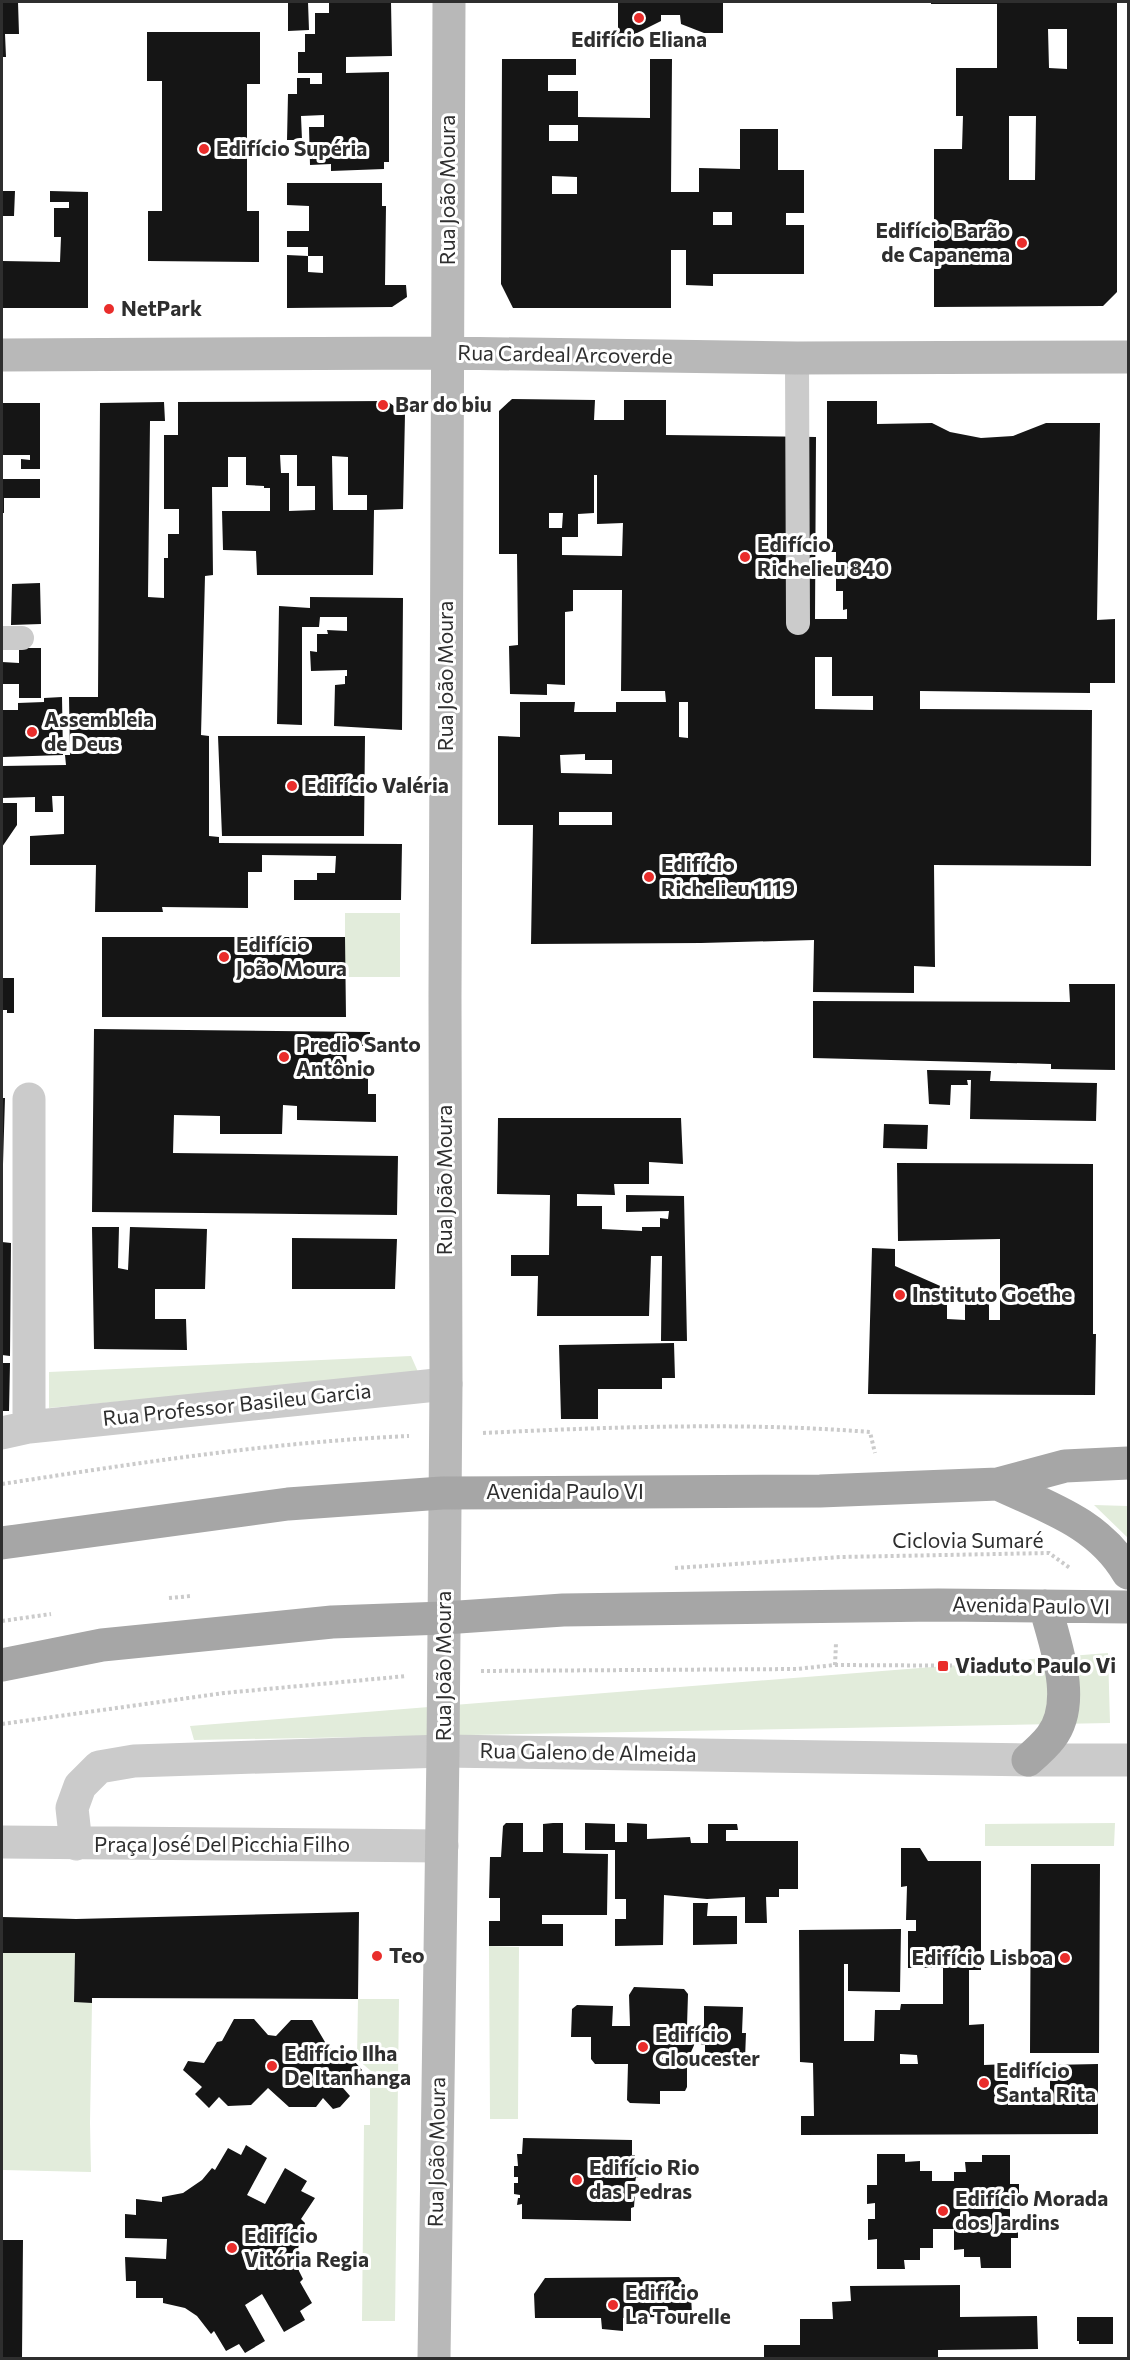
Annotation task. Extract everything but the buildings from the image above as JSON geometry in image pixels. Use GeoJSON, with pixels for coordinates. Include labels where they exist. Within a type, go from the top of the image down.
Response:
{"type":"FeatureCollection","features":[{"type":"Feature","properties":{"kind":"main road","name":"Avenida Paulo VI"},"geometry":{"type":"LineString","coordinates":[[2,1543],[288,1504],[442,1493],[820,1491],[998,1484],[1065,1466],[1128,1463]]}},
{"type":"Feature","properties":{"kind":"main road"},"geometry":{"type":"LineString","coordinates":[[998,1484],[1092,1530],[1114,1552],[1128,1573]]}},
{"type":"Feature","properties":{"kind":"main road","name":"Avenida Paulo VI"},"geometry":{"type":"LineString","coordinates":[[2,1665],[102,1645],[332,1622],[444,1618],[563,1610],[800,1606],[1128,1607]]}},
{"type":"Feature","properties":{"kind":"main road"},"geometry":{"type":"LineString","coordinates":[[1028,1760],[1052,1736],[1061,1716],[1064,1686],[1045,1606]]}},
{"type":"Feature","properties":{"kind":"street","name":"Rua João Moura"},"geometry":{"type":"LineString","coordinates":[[434,2358],[446,1384],[449,2]]}},
{"type":"Feature","properties":{"kind":"street","name":"Rua Cardeal Arcoverde"},"geometry":{"type":"LineString","coordinates":[[2,355],[448,353],[798,358],[1128,357]]}},
{"type":"Feature","properties":{"kind":"street","name":"Rua Professor Basileu Garcia"},"geometry":{"type":"LineString","coordinates":[[29,1099],[15,1430],[446,1384]]}},
{"type":"Feature","properties":{"kind":"street","name":"Rua Galeno de Almeida"},"geometry":{"type":"LineString","coordinates":[[76,1844],[72,1808],[80,1786],[99,1767],[134,1761],[443,1751],[1128,1760]]}},
{"type":"Feature","properties":{"kind":"street","name":"Praça José Del Picchia Filho"},"geometry":{"type":"LineString","coordinates":[[2,1842],[442,1846]]}},
{"type":"Feature","properties":{"kind":"lane"},"geometry":{"type":"LineString","coordinates":[[798,358],[798,623]]}},
{"type":"Feature","properties":{"kind":"path"},"geometry":{"type":"LineString","coordinates":[[823,1428],[870,1432],[882,1489]]}},
{"type":"Feature","properties":{"kind":"path","name":"Ciclovia Sumaré"},"geometry":{"type":"LineString","coordinates":[[841,1557],[1049,1553],[1077,1574]]}},
{"type":"Feature","properties":{"kind":"path"},"geometry":{"type":"LineString","coordinates":[[835,1665],[838,1606]]}},
{"type":"Feature","properties":{"kind":"path"},"geometry":{"type":"LineString","coordinates":[[472,1672],[796,1669],[835,1665],[1061,1666]]}},
{"type":"Feature","properties":{"kind":"path"},"geometry":{"type":"LineString","coordinates":[[2,1724],[224,1693],[418,1675]]}},
{"type":"Feature","properties":{"kind":"green space"},"geometry":{"type":"Polygon","coordinates":[[[345,913],[400,913],[400,977],[345,977],[345,913]]]}},
{"type":"Feature","properties":{"kind":"green space"},"geometry":{"type":"Polygon","coordinates":[[[411,1356],[419,1374],[49,1408],[49,1372],[411,1356]]]}},
{"type":"Feature","properties":{"kind":"green space"},"geometry":{"type":"Polygon","coordinates":[[[1094,1505],[1128,1506],[1128,1538],[1094,1505]]]}},
{"type":"Feature","properties":{"kind":"green space"},"geometry":{"type":"Polygon","coordinates":[[[1108,1653],[1110,1723],[194,1740],[190,1726],[1108,1653]]]}},
{"type":"Feature","properties":{"kind":"green space"},"geometry":{"type":"Polygon","coordinates":[[[1115,1823],[1114,1846],[985,1846],[985,1824],[1115,1823]]]}},
{"type":"Feature","properties":{"kind":"green space"},"geometry":{"type":"Polygon","coordinates":[[[2,1917],[76,1919],[74,2001],[92,2003],[91,2172],[2,2170],[2,1917]]]}},
{"type":"Feature","properties":{"kind":"green space"},"geometry":{"type":"Polygon","coordinates":[[[489,1946],[519,1947],[518,2119],[490,2119],[489,1946]]]}},
{"type":"Feature","properties":{"kind":"green space"},"geometry":{"type":"Polygon","coordinates":[[[358,1999],[399,1999],[395,2321],[362,2321],[364,2125],[370,2125],[370,2086],[378,2077],[357,2059],[358,1999]]]}},
{"type":"Feature","properties":{"kind":"place","name":"Edifício Eliana"},"geometry":{"type":"Point","coordinates":[639,18]}},
{"type":"Feature","properties":{"kind":"place","name":"Edifício Supéria"},"geometry":{"type":"Point","coordinates":[204,149]}},
{"type":"Feature","properties":{"kind":"place","name":"Edifício Barão de Capanema"},"geometry":{"type":"Point","coordinates":[1022,243]}},
{"type":"Feature","properties":{"kind":"place","name":"NetPark"},"geometry":{"type":"Point","coordinates":[109,309]}},
{"type":"Feature","properties":{"kind":"place","name":"Bar do biu"},"geometry":{"type":"Point","coordinates":[383,405]}},
{"type":"Feature","properties":{"kind":"place","name":"Edifício Richelieu 840"},"geometry":{"type":"Point","coordinates":[745,557]}},
{"type":"Feature","properties":{"kind":"place","name":"Assembleia de Deus"},"geometry":{"type":"Point","coordinates":[32,732]}},
{"type":"Feature","properties":{"kind":"place","name":"Edifício Valéria"},"geometry":{"type":"Point","coordinates":[292,786]}},
{"type":"Feature","properties":{"kind":"place","name":"Edifício Richelieu 1119"},"geometry":{"type":"Point","coordinates":[649,877]}},
{"type":"Feature","properties":{"kind":"place","name":"Edifício João Moura"},"geometry":{"type":"Point","coordinates":[224,957]}},
{"type":"Feature","properties":{"kind":"place","name":"Predio Santo Antônio"},"geometry":{"type":"Point","coordinates":[284,1057]}},
{"type":"Feature","properties":{"kind":"place","name":"Instituto Goethe"},"geometry":{"type":"Point","coordinates":[900,1295]}},
{"type":"Feature","properties":{"kind":"place","name":"Viaduto Paulo Vi"},"geometry":{"type":"Point","coordinates":[943,1666]}},
{"type":"Feature","properties":{"kind":"place","name":"Teo"},"geometry":{"type":"Point","coordinates":[377,1956]}},
{"type":"Feature","properties":{"kind":"place","name":"Edifício Lisboa"},"geometry":{"type":"Point","coordinates":[1065,1958]}},
{"type":"Feature","properties":{"kind":"place","name":"Edifício Gloucester"},"geometry":{"type":"Point","coordinates":[643,2047]}},
{"type":"Feature","properties":{"kind":"place","name":"Edifício Ilha De Itanhanga"},"geometry":{"type":"Point","coordinates":[272,2066]}},
{"type":"Feature","properties":{"kind":"place","name":"Edifício Santa Rita"},"geometry":{"type":"Point","coordinates":[984,2083]}},
{"type":"Feature","properties":{"kind":"place","name":"Edifício Rio das Pedras"},"geometry":{"type":"Point","coordinates":[577,2180]}},
{"type":"Feature","properties":{"kind":"place","name":"Edifício Morada dos Jardins"},"geometry":{"type":"Point","coordinates":[943,2211]}},
{"type":"Feature","properties":{"kind":"place","name":"Edifício Vitória Regia"},"geometry":{"type":"Point","coordinates":[232,2248]}},
{"type":"Feature","properties":{"kind":"place","name":"Edifício La Tourelle"},"geometry":{"type":"Point","coordinates":[613,2305]}}]}
